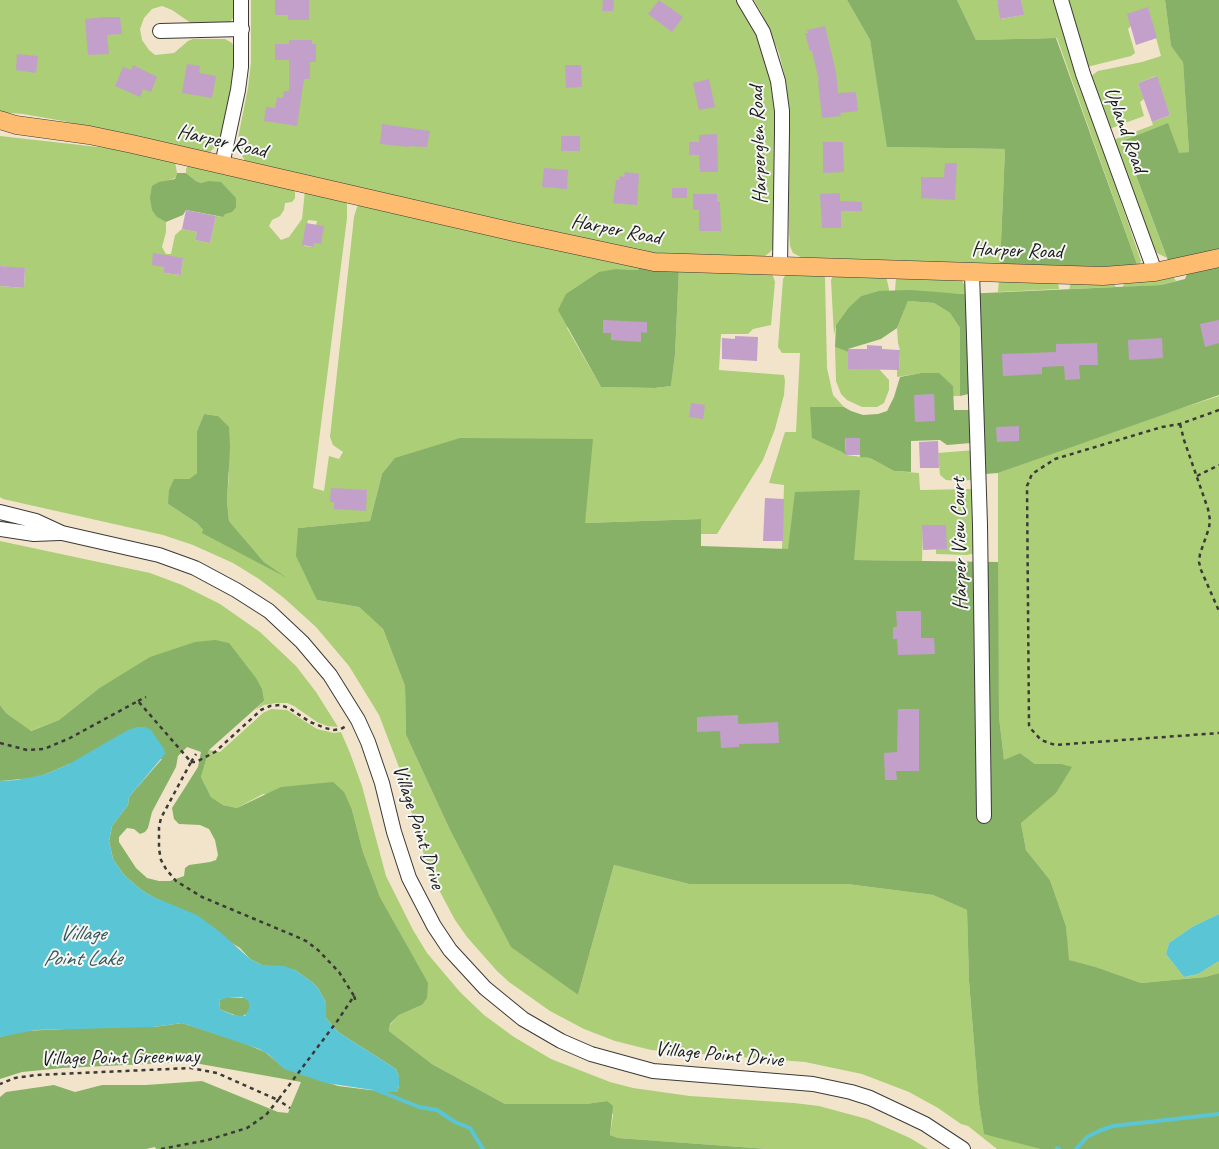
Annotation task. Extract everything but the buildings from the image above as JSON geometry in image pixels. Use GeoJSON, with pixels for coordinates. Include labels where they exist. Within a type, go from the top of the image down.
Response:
{"type":"FeatureCollection","features":[{"type":"Feature","properties":{"kind":"main road","name":"Harper Road"},"geometry":{"type":"LineString","coordinates":[[5,124],[97,137],[522,234],[654,262],[1103,276],[1155,272],[1219,258]]}},
{"type":"Feature","properties":{"kind":"street"},"geometry":{"type":"LineString","coordinates":[[222,165],[238,90],[242,30],[241,0]]}},
{"type":"Feature","properties":{"kind":"street","name":"Harperglen Road"},"geometry":{"type":"LineString","coordinates":[[744,0],[763,32],[778,81],[782,131],[780,265]]}},
{"type":"Feature","properties":{"kind":"street","name":"Upland Road"},"geometry":{"type":"LineString","coordinates":[[1061,0],[1083,74],[1155,272]]}},
{"type":"Feature","properties":{"kind":"street"},"geometry":{"type":"LineString","coordinates":[[160,31],[242,30]]}},
{"type":"Feature","properties":{"kind":"street","name":"Harper View Court"},"geometry":{"type":"LineString","coordinates":[[972,273],[980,525],[984,816]]}},
{"type":"Feature","properties":{"kind":"street","name":"Village Point Drive"},"geometry":{"type":"LineString","coordinates":[[0,512],[36,521],[62,533],[159,555],[195,568],[236,590],[269,611],[302,642],[330,675],[358,720],[368,742],[382,783],[394,832],[409,878],[423,906],[450,950],[464,966],[485,988],[523,1019],[561,1041],[592,1054],[653,1071],[813,1084],[851,1092],[889,1106],[924,1124],[963,1149]]}},
{"type":"Feature","properties":{"kind":"street","name":"Village Point Drive"},"geometry":{"type":"LineString","coordinates":[[0,529],[34,534],[62,533]]}},
{"type":"Feature","properties":{"kind":"path"},"geometry":{"type":"LineString","coordinates":[[1219,410],[1180,424],[1162,427],[1055,459],[1032,474],[1027,486],[1029,725],[1041,740],[1054,745],[1219,733]]}},
{"type":"Feature","properties":{"kind":"path"},"geometry":{"type":"LineString","coordinates":[[1180,424],[1208,510],[1210,520],[1199,562],[1219,611]]}},
{"type":"Feature","properties":{"kind":"path"},"geometry":{"type":"LineString","coordinates":[[1197,476],[1219,465]]}},
{"type":"Feature","properties":{"kind":"path"},"geometry":{"type":"LineString","coordinates":[[0,743],[27,750],[44,749],[70,738],[146,697]]}},
{"type":"Feature","properties":{"kind":"path"},"geometry":{"type":"LineString","coordinates":[[138,701],[190,762],[196,762],[215,752],[261,710],[270,706],[280,705],[288,708],[310,722],[334,730],[341,729],[358,720]]}},
{"type":"Feature","properties":{"kind":"path"},"geometry":{"type":"LineString","coordinates":[[196,754],[161,818],[159,849],[161,860],[166,869],[176,881],[202,897],[306,941],[318,950],[339,972],[356,1002]]}},
{"type":"Feature","properties":{"kind":"path"},"geometry":{"type":"LineString","coordinates":[[161,1149],[208,1140],[247,1128],[266,1114],[338,1020],[354,996]]}},
{"type":"Feature","properties":{"kind":"path","name":"Village Point Greenway"},"geometry":{"type":"LineString","coordinates":[[0,1084],[15,1078],[36,1074],[191,1068],[217,1073],[278,1100],[290,1108]]}},
{"type":"Feature","properties":{"kind":"green space"},"geometry":{"type":"Polygon","coordinates":[[[0,0],[235,0],[234,17],[229,23],[191,23],[172,10],[162,6],[152,9],[144,18],[140,29],[142,40],[155,55],[174,53],[193,39],[225,39],[232,43],[236,52],[233,92],[221,141],[208,154],[199,153],[63,121],[0,112],[0,0]]]}},
{"type":"Feature","properties":{"kind":"green space"},"geometry":{"type":"Polygon","coordinates":[[[251,0],[738,0],[760,38],[777,92],[774,247],[764,257],[689,257],[636,252],[248,166],[238,149],[237,143],[251,62],[251,0]]]}},
{"type":"Feature","properties":{"kind":"green space"},"geometry":{"type":"Polygon","coordinates":[[[754,0],[847,0],[870,40],[888,147],[1005,149],[1000,266],[808,261],[793,253],[790,246],[789,232],[789,111],[786,81],[779,53],[754,0]]]}},
{"type":"Feature","properties":{"kind":"green space"},"geometry":{"type":"Polygon","coordinates":[[[847,0],[957,0],[976,40],[1056,38],[1138,267],[1000,266],[1005,149],[887,147],[870,40],[847,0]]]}},
{"type":"Feature","properties":{"kind":"green space"},"geometry":{"type":"Polygon","coordinates":[[[957,0],[997,0],[1001,19],[1023,15],[1021,0],[1056,0],[1065,38],[1141,261],[1138,267],[1057,38],[976,40],[957,0]]]}},
{"type":"Feature","properties":{"kind":"green space"},"geometry":{"type":"Polygon","coordinates":[[[1065,0],[1165,0],[1171,46],[1183,61],[1189,152],[1179,154],[1123,141],[1167,258],[1157,253],[1148,238],[1113,140],[1153,125],[1152,122],[1170,115],[1156,76],[1138,83],[1144,99],[1140,102],[1144,116],[1109,129],[1090,77],[1098,71],[1161,56],[1148,8],[1128,29],[1135,53],[1131,56],[1087,67],[1065,0]]]}},
{"type":"Feature","properties":{"kind":"green space"},"geometry":{"type":"Polygon","coordinates":[[[1165,0],[1219,0],[1219,253],[1169,263],[1123,141],[1168,123],[1179,153],[1189,152],[1183,62],[1171,46],[1165,0]]]}},
{"type":"Feature","properties":{"kind":"green space"},"geometry":{"type":"Polygon","coordinates":[[[0,136],[107,148],[175,162],[177,173],[175,178],[166,181],[159,218],[166,222],[166,232],[162,247],[166,254],[171,254],[175,235],[182,229],[197,232],[195,240],[210,243],[216,216],[223,217],[208,181],[201,183],[186,173],[189,164],[293,188],[295,198],[292,202],[285,203],[284,210],[280,216],[272,220],[269,226],[281,240],[289,237],[302,219],[305,191],[344,200],[347,204],[347,218],[313,488],[324,491],[329,456],[339,459],[343,452],[333,445],[330,437],[354,217],[357,207],[362,204],[640,265],[638,270],[616,269],[567,328],[601,387],[655,388],[671,386],[675,355],[679,268],[772,273],[775,282],[771,325],[753,329],[748,334],[721,334],[719,370],[784,375],[785,381],[784,395],[775,429],[763,460],[717,534],[700,534],[700,519],[584,523],[592,439],[382,474],[370,521],[298,528],[317,600],[359,607],[383,629],[405,686],[406,735],[450,830],[512,947],[578,995],[614,865],[689,884],[847,884],[933,895],[967,910],[969,981],[979,1104],[984,1133],[1040,1149],[997,1149],[968,1126],[961,1124],[938,1108],[909,1092],[862,1074],[805,1062],[651,1050],[615,1041],[584,1029],[550,1011],[509,982],[467,937],[455,920],[430,873],[416,830],[402,775],[379,715],[349,666],[316,627],[284,598],[259,579],[233,563],[193,545],[163,535],[0,497],[0,286],[24,288],[25,269],[0,266],[0,136]],[[308,220],[303,241],[304,246],[312,247],[317,221],[308,220]],[[165,257],[164,273],[181,275],[183,258],[165,257]],[[204,414],[197,431],[197,473],[189,479],[174,479],[168,504],[197,523],[203,530],[283,576],[264,562],[229,521],[227,502],[229,474],[218,416],[204,414]]]}},
{"type":"Feature","properties":{"kind":"green space"},"geometry":{"type":"Polygon","coordinates":[[[177,173],[186,173],[201,183],[208,181],[221,182],[236,198],[236,207],[232,212],[225,214],[223,217],[186,210],[183,215],[166,222],[157,217],[152,210],[150,198],[152,186],[159,182],[175,179],[177,173]]]}},
{"type":"Feature","properties":{"kind":"green space"},"geometry":{"type":"Polygon","coordinates":[[[640,265],[679,268],[675,355],[671,386],[655,388],[601,387],[558,310],[566,294],[599,272],[616,269],[638,270],[640,265]]]}},
{"type":"Feature","properties":{"kind":"green space"},"geometry":{"type":"Polygon","coordinates":[[[1219,266],[1219,395],[998,473],[985,474],[981,391],[960,396],[960,328],[950,313],[934,303],[908,301],[897,328],[881,339],[848,349],[848,352],[835,347],[836,325],[849,307],[861,296],[878,291],[910,290],[963,294],[1161,285],[1185,279],[1187,274],[1219,266]]]}},
{"type":"Feature","properties":{"kind":"green space"},"geometry":{"type":"Polygon","coordinates":[[[787,273],[823,274],[825,278],[827,368],[833,395],[844,407],[810,407],[840,451],[846,455],[870,458],[894,471],[919,473],[920,490],[971,489],[974,491],[975,553],[967,555],[936,554],[936,549],[946,549],[946,525],[923,525],[922,561],[853,560],[859,490],[788,549],[782,549],[784,485],[769,483],[785,432],[796,432],[800,353],[782,353],[778,347],[783,279],[787,273]]]}},
{"type":"Feature","properties":{"kind":"green space"},"geometry":{"type":"Polygon","coordinates":[[[833,276],[886,276],[889,289],[889,291],[878,291],[861,296],[849,307],[836,325],[834,335],[831,280],[833,276]]]}},
{"type":"Feature","properties":{"kind":"green space"},"geometry":{"type":"Polygon","coordinates":[[[896,277],[960,279],[965,285],[966,294],[895,291],[896,277]]]}},
{"type":"Feature","properties":{"kind":"green space"},"geometry":{"type":"Polygon","coordinates":[[[1173,277],[1176,281],[1161,285],[1123,287],[1124,282],[1173,277]]]}},
{"type":"Feature","properties":{"kind":"green space"},"geometry":{"type":"Polygon","coordinates":[[[999,280],[1058,282],[1059,289],[998,292],[999,280]]]}},
{"type":"Feature","properties":{"kind":"green space"},"geometry":{"type":"Polygon","coordinates":[[[1071,283],[1113,283],[1116,287],[1069,289],[1071,283]]]}},
{"type":"Feature","properties":{"kind":"green space"},"geometry":{"type":"Polygon","coordinates":[[[908,301],[934,303],[950,313],[960,328],[960,396],[953,396],[953,386],[921,373],[897,377],[900,350],[897,328],[908,301]]]}},
{"type":"Feature","properties":{"kind":"green space"},"geometry":{"type":"Polygon","coordinates":[[[835,347],[879,369],[889,380],[889,390],[884,403],[877,407],[862,407],[847,400],[841,394],[836,381],[835,347]]]}},
{"type":"Feature","properties":{"kind":"green space"},"geometry":{"type":"Polygon","coordinates":[[[921,373],[939,373],[953,386],[954,410],[969,410],[971,443],[947,445],[940,440],[911,441],[911,472],[894,471],[870,458],[860,457],[860,438],[845,439],[846,455],[812,438],[810,407],[844,407],[863,415],[878,414],[887,411],[894,397],[900,377],[921,373]]]}},
{"type":"Feature","properties":{"kind":"green space"},"geometry":{"type":"Polygon","coordinates":[[[1219,396],[1219,914],[1192,927],[1169,943],[1166,954],[1184,977],[1198,974],[1219,961],[1219,973],[1205,977],[1141,983],[1096,967],[1068,960],[1066,926],[1050,880],[1026,850],[1021,823],[1061,764],[1035,764],[1020,753],[1004,761],[999,717],[998,473],[1130,425],[1219,396]]]}},
{"type":"Feature","properties":{"kind":"green space"},"geometry":{"type":"Polygon","coordinates":[[[204,414],[218,416],[229,427],[230,447],[227,502],[229,521],[264,562],[287,578],[202,533],[203,530],[197,523],[168,504],[169,490],[174,479],[189,479],[197,473],[197,431],[204,414]]]}},
{"type":"Feature","properties":{"kind":"green space"},"geometry":{"type":"Polygon","coordinates":[[[460,438],[593,439],[585,523],[701,519],[701,546],[788,549],[795,492],[860,490],[854,560],[998,562],[999,717],[1004,760],[1020,753],[1035,764],[1061,764],[1072,767],[1056,793],[1021,823],[1026,850],[1050,880],[1066,926],[1069,960],[1096,967],[1141,983],[1205,977],[1219,973],[1219,1149],[1040,1149],[984,1134],[979,1104],[969,981],[967,910],[933,895],[847,884],[689,884],[614,865],[578,995],[511,947],[450,830],[406,735],[405,686],[383,629],[359,607],[317,600],[296,556],[298,528],[370,521],[382,474],[395,458],[460,438]]]}},
{"type":"Feature","properties":{"kind":"green space"},"geometry":{"type":"Polygon","coordinates":[[[975,450],[975,478],[960,481],[946,480],[940,475],[938,453],[975,450]]]}},
{"type":"Feature","properties":{"kind":"green space"},"geometry":{"type":"Polygon","coordinates":[[[0,541],[150,573],[182,585],[220,604],[260,632],[296,666],[316,692],[338,727],[327,726],[317,722],[287,703],[264,705],[255,710],[264,701],[98,689],[59,720],[30,731],[6,713],[0,705],[0,541]]]}},
{"type":"Feature","properties":{"kind":"green space"},"geometry":{"type":"Polygon","coordinates":[[[215,640],[229,643],[256,678],[262,689],[264,701],[209,750],[201,777],[211,797],[223,805],[237,808],[281,787],[333,782],[344,792],[352,810],[363,852],[380,897],[428,983],[427,998],[422,1005],[399,1015],[390,1024],[389,1031],[432,1064],[505,1104],[586,1104],[607,1101],[613,1106],[610,1135],[618,1138],[768,1149],[156,1149],[155,1147],[146,1149],[0,1149],[0,1097],[6,1092],[54,1085],[75,1092],[102,1085],[146,1085],[202,1081],[278,1112],[288,1113],[301,1082],[189,1062],[63,1068],[22,1072],[0,1079],[0,1037],[22,1031],[133,1026],[153,1027],[182,1023],[241,1042],[265,1052],[284,1068],[338,1086],[397,1092],[399,1077],[396,1069],[338,1032],[326,1018],[326,1003],[318,988],[312,982],[295,970],[262,965],[250,959],[240,948],[151,896],[124,875],[113,859],[109,841],[112,826],[128,805],[129,797],[162,759],[69,764],[33,778],[0,781],[0,705],[6,713],[31,731],[59,720],[98,689],[150,657],[195,642],[215,640]],[[187,747],[178,756],[176,767],[152,812],[148,828],[145,832],[140,834],[134,829],[127,828],[119,837],[119,842],[136,868],[147,878],[170,881],[184,876],[185,868],[189,865],[216,860],[218,855],[215,840],[209,829],[200,825],[179,824],[174,819],[172,808],[198,767],[201,752],[187,747]]]}},
{"type":"Feature","properties":{"kind":"green space"},"geometry":{"type":"Polygon","coordinates":[[[271,709],[287,710],[317,729],[334,733],[341,732],[362,786],[386,876],[413,930],[427,953],[460,992],[484,1015],[514,1037],[551,1059],[610,1082],[633,1088],[690,1096],[819,1106],[867,1119],[910,1138],[928,1149],[768,1149],[618,1138],[610,1135],[613,1115],[607,1101],[586,1104],[505,1104],[432,1064],[389,1031],[390,1025],[399,1015],[422,1005],[406,944],[380,897],[363,852],[352,810],[263,794],[237,808],[223,805],[211,797],[201,777],[209,750],[220,752],[263,713],[271,709]]]}},
{"type":"Feature","properties":{"kind":"green space"},"geometry":{"type":"Polygon","coordinates":[[[226,997],[245,998],[249,1001],[250,1006],[248,1013],[243,1016],[237,1016],[219,1009],[220,1000],[226,997]]]}},
{"type":"Feature","properties":{"kind":"water","name":"Village Point Lake"},"geometry":{"type":"Polygon","coordinates":[[[145,727],[151,730],[164,749],[165,754],[129,797],[128,805],[112,826],[109,841],[113,859],[124,875],[151,896],[197,915],[220,932],[250,959],[262,965],[284,966],[295,970],[312,982],[318,988],[326,1003],[326,1018],[338,1032],[396,1069],[399,1077],[397,1092],[326,1083],[284,1069],[268,1054],[259,1049],[182,1023],[153,1027],[35,1030],[0,1037],[0,781],[17,780],[46,774],[69,764],[128,730],[145,727]],[[230,997],[220,1000],[219,1009],[233,1015],[245,1016],[250,1006],[248,1001],[242,997],[230,997]]]}},
{"type":"Feature","properties":{"kind":"water"},"geometry":{"type":"Polygon","coordinates":[[[1219,914],[1219,961],[1198,974],[1184,977],[1166,954],[1169,943],[1192,927],[1219,914]]]}},
{"type":"Feature","properties":{"kind":"waterway"},"geometry":{"type":"LineString","coordinates":[[374,1089],[419,1107],[437,1110],[455,1122],[470,1128],[483,1149]]}},
{"type":"Feature","properties":{"kind":"waterway"},"geometry":{"type":"LineString","coordinates":[[1076,1149],[1087,1137],[1113,1126],[1219,1114]]}}]}
